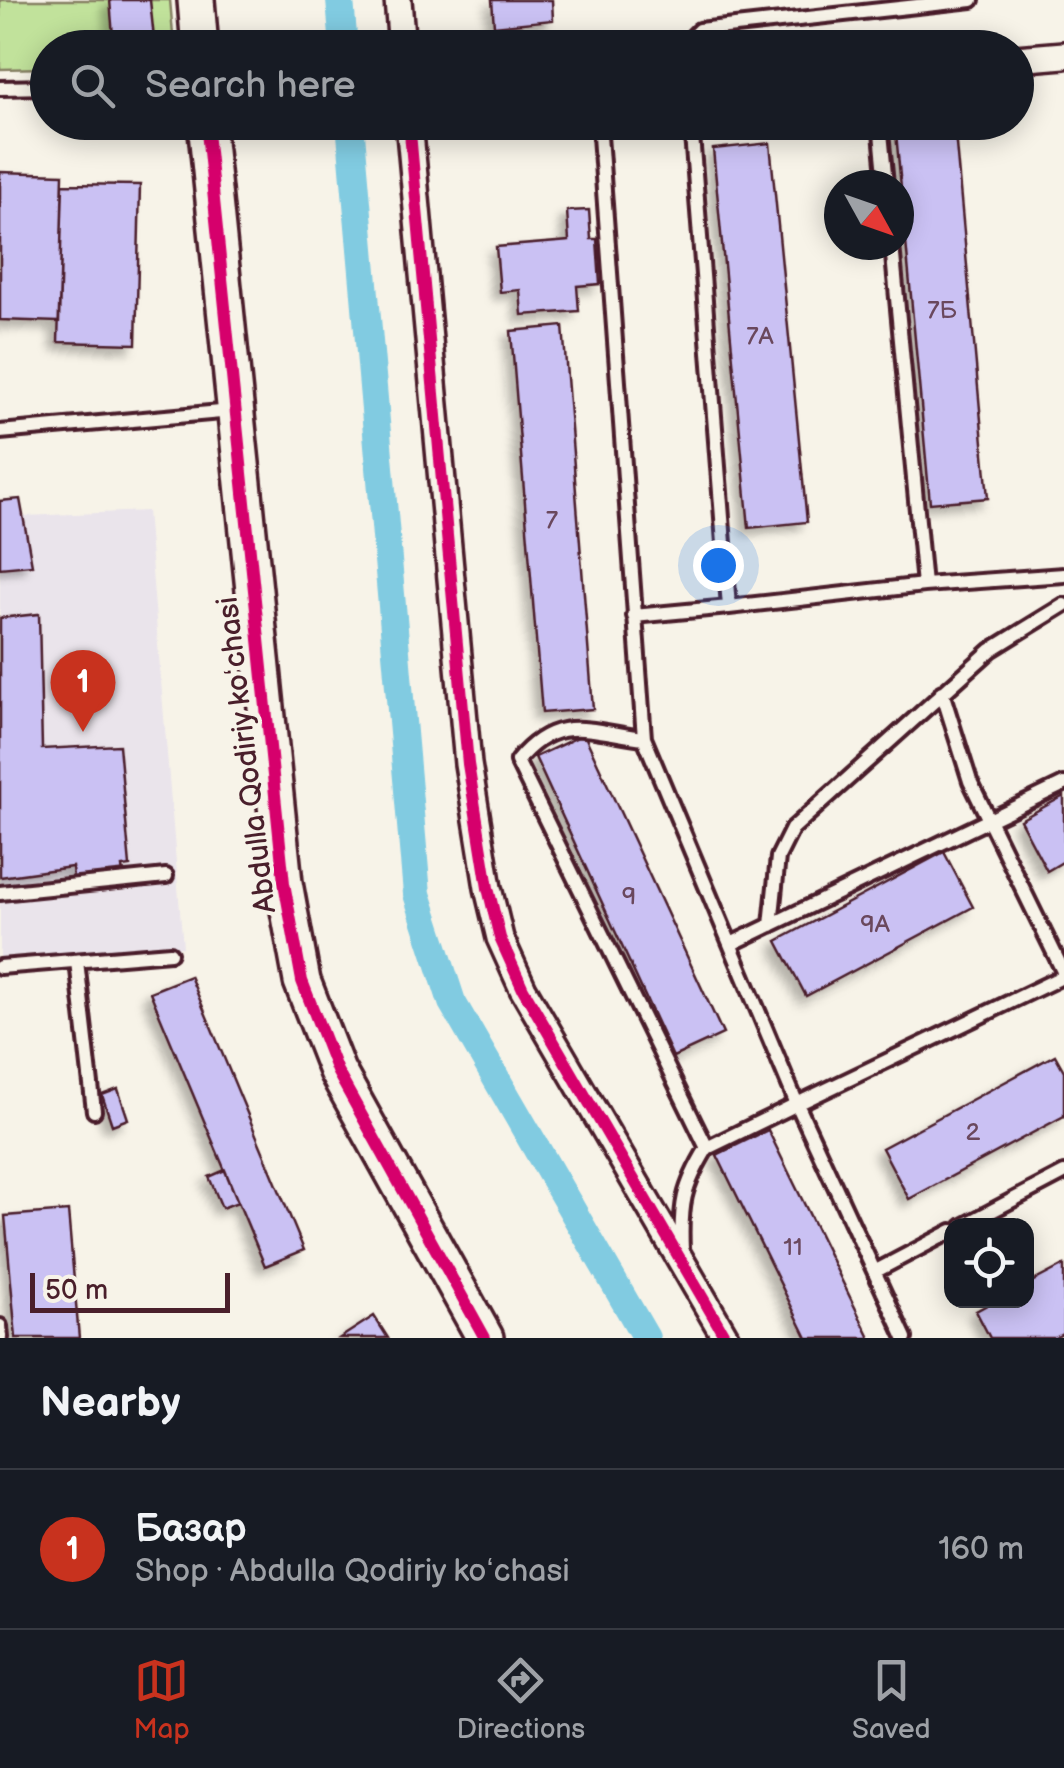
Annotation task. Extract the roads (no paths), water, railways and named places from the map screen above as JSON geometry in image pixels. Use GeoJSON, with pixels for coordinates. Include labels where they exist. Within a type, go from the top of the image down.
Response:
{"type":"FeatureCollection","features":[{"type":"Feature","properties":{"kind":"street"},"geometry":{"type":"LineString","coordinates":[[196,0],[198,30]]}},
{"type":"Feature","properties":{"kind":"street"},"geometry":{"type":"LineString","coordinates":[[398,0],[400,30]]}},
{"type":"Feature","properties":{"kind":"street"},"geometry":{"type":"LineString","coordinates":[[1034,58],[1064,55]]}},
{"type":"Feature","properties":{"kind":"street","name":"Abdulla Qodiriy koʻchasi"},"geometry":{"type":"LineString","coordinates":[[208,140],[284,883],[302,981],[337,1071],[485,1338]]}},
{"type":"Feature","properties":{"kind":"street"},"geometry":{"type":"LineString","coordinates":[[411,140],[468,764],[496,921],[523,989],[726,1338]]}},
{"type":"Feature","properties":{"kind":"lane"},"geometry":{"type":"LineString","coordinates":[[700,30],[972,0]]}},
{"type":"Feature","properties":{"kind":"lane"},"geometry":{"type":"LineString","coordinates":[[0,88],[30,87]]}},
{"type":"Feature","properties":{"kind":"lane"},"geometry":{"type":"LineString","coordinates":[[600,140],[644,738],[797,1104],[905,1338]]}},
{"type":"Feature","properties":{"kind":"lane"},"geometry":{"type":"LineString","coordinates":[[692,140],[728,607]]}},
{"type":"Feature","properties":{"kind":"lane"},"geometry":{"type":"LineString","coordinates":[[882,140],[885,170]]}},
{"type":"Feature","properties":{"kind":"lane"},"geometry":{"type":"LineString","coordinates":[[893,260],[924,586]]}},
{"type":"Feature","properties":{"kind":"lane"},"geometry":{"type":"LineString","coordinates":[[0,432],[234,411]]}},
{"type":"Feature","properties":{"kind":"lane"},"geometry":{"type":"LineString","coordinates":[[634,616],[1064,575]]}},
{"type":"Feature","properties":{"kind":"lane"},"geometry":{"type":"LineString","coordinates":[[771,925],[778,857],[792,829],[991,650],[1064,605]]}},
{"type":"Feature","properties":{"kind":"lane"},"geometry":{"type":"LineString","coordinates":[[684,1266],[680,1210],[687,1181],[707,1148],[1064,975],[961,759],[942,692]]}},
{"type":"Feature","properties":{"kind":"lane"},"geometry":{"type":"LineString","coordinates":[[644,738],[561,728],[535,739],[517,761],[707,1148]]}},
{"type":"Feature","properties":{"kind":"lane"},"geometry":{"type":"LineString","coordinates":[[731,944],[1064,784]]}},
{"type":"Feature","properties":{"kind":"lane"},"geometry":{"type":"LineString","coordinates":[[0,893],[166,876]]}},
{"type":"Feature","properties":{"kind":"lane"},"geometry":{"type":"LineString","coordinates":[[0,967],[170,953]]}},
{"type":"Feature","properties":{"kind":"lane"},"geometry":{"type":"LineString","coordinates":[[77,961],[94,1111]]}},
{"type":"Feature","properties":{"kind":"lane"},"geometry":{"type":"LineString","coordinates":[[978,1218],[1064,1173]]}},
{"type":"Feature","properties":{"kind":"lane"},"geometry":{"type":"LineString","coordinates":[[876,1271],[944,1236]]}},
{"type":"Feature","properties":{"kind":"lane"},"geometry":{"type":"LineString","coordinates":[[0,1326],[1,1338]]}},
{"type":"Feature","properties":{"kind":"waterway"},"geometry":{"type":"LineString","coordinates":[[340,0],[342,30]]}},
{"type":"Feature","properties":{"kind":"waterway"},"geometry":{"type":"LineString","coordinates":[[352,140],[417,894],[452,1002],[646,1338]]}},
{"type":"Feature","properties":{"kind":"place","name":"Базар"},"geometry":{"type":"Point","coordinates":[83,732]}}]}
